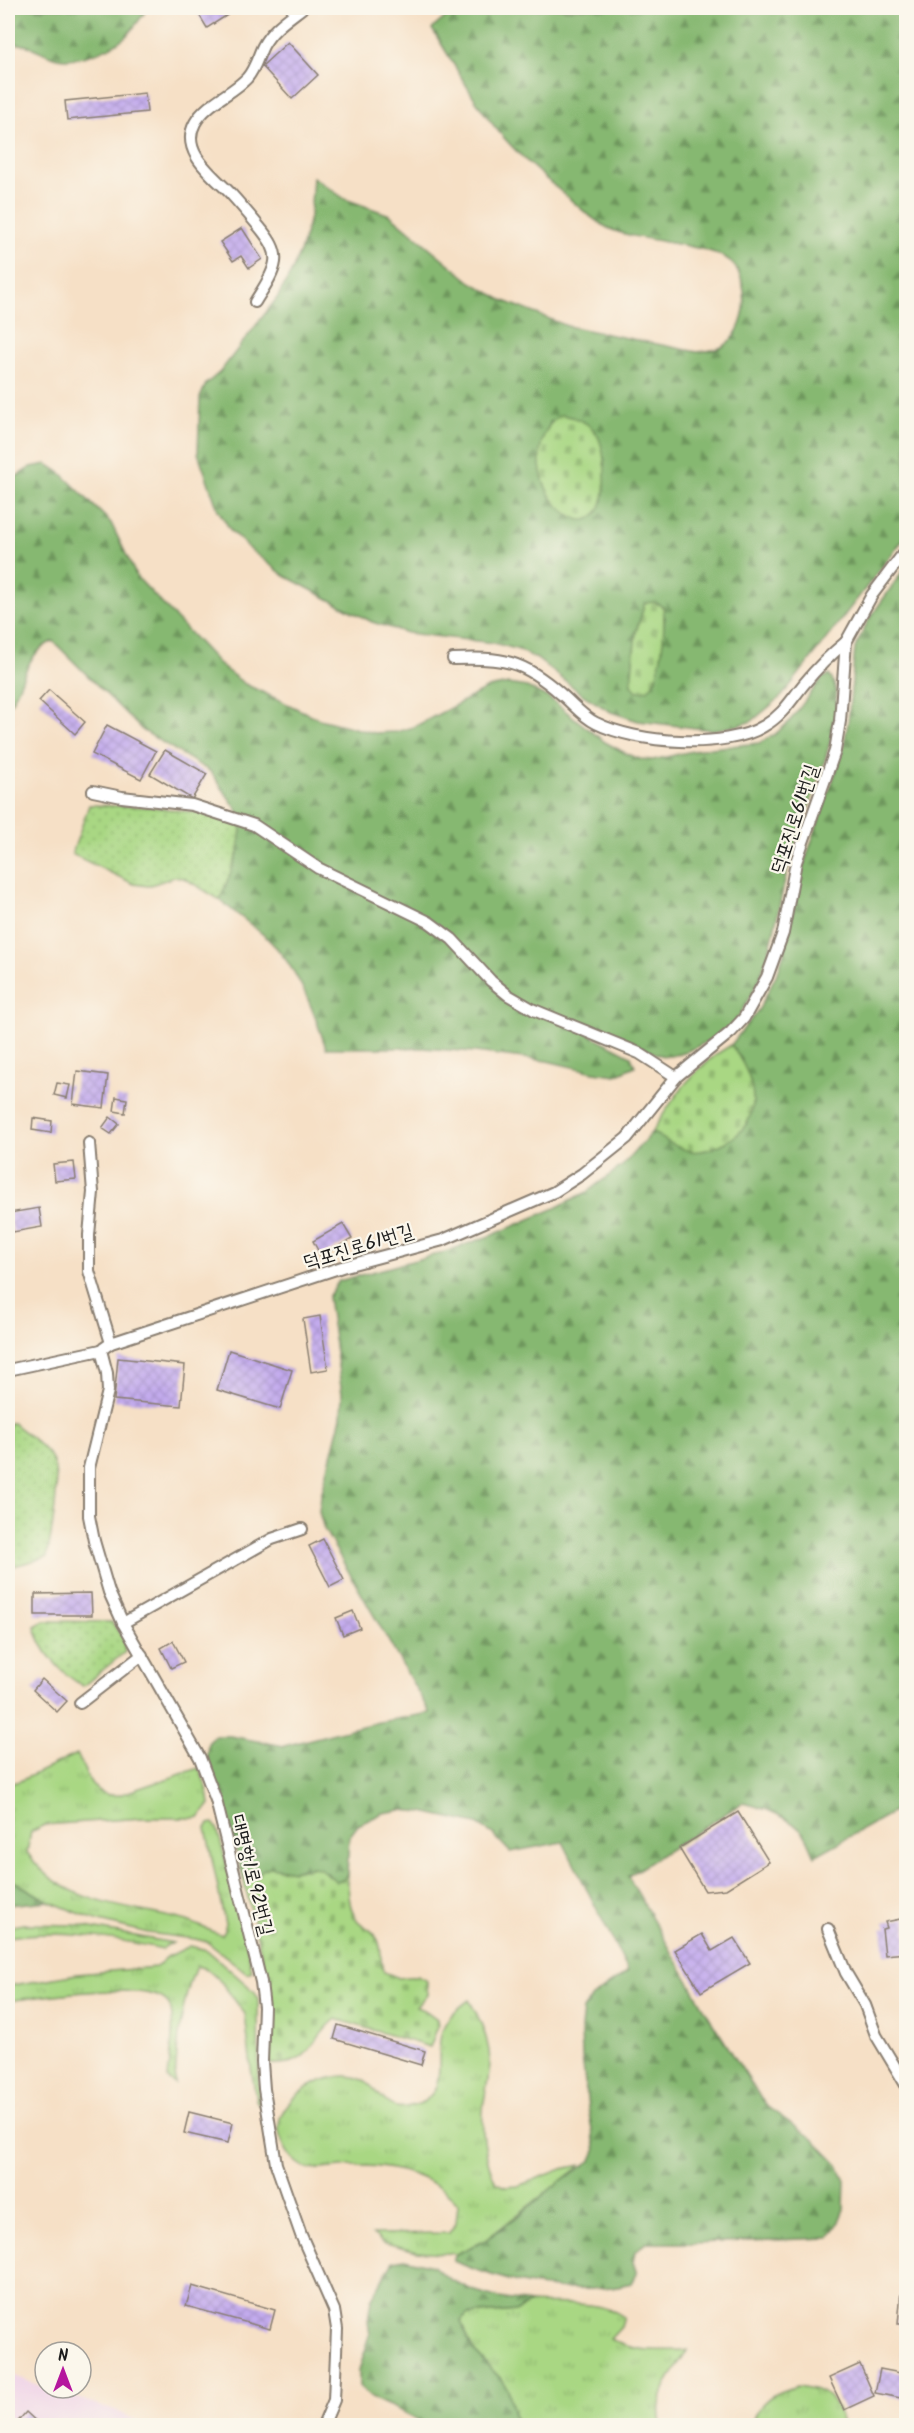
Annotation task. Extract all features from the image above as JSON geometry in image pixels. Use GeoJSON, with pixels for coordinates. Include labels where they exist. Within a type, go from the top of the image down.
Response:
{"type":"FeatureCollection","features":[{"type":"Feature","properties":{"kind":"lane"},"geometry":{"type":"LineString","coordinates":[[255,302],[272,274],[276,260],[273,248],[269,239],[240,204],[204,168],[196,156],[192,143],[192,131],[196,121],[204,112],[249,76],[263,45],[272,32],[302,8]]}},
{"type":"Feature","properties":{"kind":"lane","name":"덕포진로61번길"},"geometry":{"type":"LineString","coordinates":[[8,1370],[101,1350],[111,1343],[342,1267],[443,1240],[554,1192],[582,1174],[627,1138],[676,1077],[731,1032],[744,1018],[767,977],[783,933],[796,862],[835,751],[840,722],[846,642],[872,596],[906,550]]}},
{"type":"Feature","properties":{"kind":"lane"},"geometry":{"type":"LineString","coordinates":[[453,659],[495,658],[513,662],[535,673],[593,722],[621,734],[651,740],[711,740],[761,728],[777,718],[824,660],[846,642]]}},
{"type":"Feature","properties":{"kind":"lane"},"geometry":{"type":"LineString","coordinates":[[93,791],[122,797],[192,805],[254,825],[318,868],[429,922],[452,939],[491,981],[508,995],[534,1010],[639,1053],[676,1077]]}},
{"type":"Feature","properties":{"kind":"lane"},"geometry":{"type":"LineString","coordinates":[[89,1143],[93,1192],[89,1235],[89,1271],[111,1343]]}},
{"type":"Feature","properties":{"kind":"lane","name":"대명항1로92번길"},"geometry":{"type":"LineString","coordinates":[[101,1350],[107,1373],[108,1390],[89,1468],[89,1516],[101,1568],[123,1623],[200,1758],[216,1800],[257,1963],[264,2007],[262,2062],[264,2089],[276,2164],[302,2235],[334,2310],[337,2329],[334,2400],[323,2426]]}},
{"type":"Feature","properties":{"kind":"lane"},"geometry":{"type":"LineString","coordinates":[[123,1623],[272,1539],[302,1529]]}},
{"type":"Feature","properties":{"kind":"lane"},"geometry":{"type":"LineString","coordinates":[[80,1703],[142,1655]]}},
{"type":"Feature","properties":{"kind":"lane"},"geometry":{"type":"LineString","coordinates":[[828,1929],[846,1973],[865,2005],[876,2036],[906,2085]]}},
{"type":"Feature","properties":{"kind":"shaded area"},"geometry":{"type":"Polygon","coordinates":[[[8,2373],[33,2383],[33,2400],[83,2400],[115,2410],[145,2425],[8,2425],[8,2373]]]}},
{"type":"Feature","properties":{"kind":"green space"},"geometry":{"type":"Polygon","coordinates":[[[8,8],[148,8],[125,37],[118,42],[100,52],[69,59],[51,56],[25,45],[8,44],[8,8]]]}},
{"type":"Feature","properties":{"kind":"green space"},"geometry":{"type":"Polygon","coordinates":[[[456,8],[906,8],[906,536],[782,696],[752,721],[712,730],[638,721],[611,712],[583,695],[537,659],[519,650],[494,643],[407,633],[372,622],[285,576],[252,551],[231,531],[218,510],[198,453],[200,398],[206,384],[220,372],[277,298],[291,273],[310,217],[313,177],[345,199],[390,215],[471,282],[502,300],[567,326],[697,352],[724,346],[738,329],[744,307],[744,295],[743,284],[733,264],[724,257],[694,247],[621,233],[591,217],[530,165],[499,132],[472,95],[432,29],[456,8]],[[551,421],[545,434],[540,464],[603,501],[604,470],[551,421]],[[645,603],[636,632],[631,684],[655,681],[665,617],[645,603]]]}},
{"type":"Feature","properties":{"kind":"green space"},"geometry":{"type":"Polygon","coordinates":[[[560,415],[575,418],[589,426],[596,433],[603,453],[604,496],[594,516],[585,520],[568,514],[557,505],[543,480],[540,451],[543,437],[560,415]]]}},
{"type":"Feature","properties":{"kind":"green space"},"geometry":{"type":"Polygon","coordinates":[[[47,464],[61,473],[111,523],[137,577],[222,667],[245,684],[319,719],[374,733],[396,732],[414,727],[488,688],[508,684],[527,687],[549,698],[605,742],[627,754],[640,759],[653,760],[701,749],[759,743],[774,735],[789,722],[822,678],[829,675],[836,690],[836,711],[824,764],[791,857],[770,948],[757,983],[734,1023],[704,1043],[685,1052],[666,1056],[654,1053],[606,1030],[546,1012],[631,1056],[635,1066],[616,1075],[547,1061],[475,1052],[423,1048],[326,1048],[303,989],[278,949],[220,900],[239,850],[241,826],[238,811],[211,772],[142,730],[53,641],[35,654],[8,707],[8,482],[31,467],[47,464]]]}},
{"type":"Feature","properties":{"kind":"green space"},"geometry":{"type":"Polygon","coordinates":[[[906,566],[906,1805],[815,1856],[805,1835],[792,1823],[767,1810],[742,1803],[628,1876],[711,2020],[758,2094],[769,2108],[812,2138],[838,2165],[845,2180],[844,2209],[829,2238],[646,2243],[635,2251],[633,2262],[637,2274],[632,2283],[586,2289],[541,2287],[497,2277],[453,2261],[456,2254],[484,2241],[559,2182],[592,2160],[596,2151],[582,2057],[583,2010],[592,1997],[628,1971],[563,1842],[510,1852],[493,1834],[477,1824],[423,1812],[401,1810],[383,1813],[358,1825],[349,1837],[347,1875],[343,1880],[337,1882],[326,1873],[303,1868],[293,1871],[278,1868],[258,1875],[256,1879],[243,1877],[223,1801],[207,1757],[208,1743],[215,1736],[230,1736],[284,1746],[374,1723],[430,1713],[324,1529],[319,1512],[341,1417],[342,1394],[328,1297],[339,1281],[445,1252],[495,1234],[585,1193],[622,1166],[652,1132],[680,1146],[712,1149],[742,1060],[731,1045],[759,1009],[779,969],[787,943],[800,875],[842,754],[848,723],[855,648],[868,621],[906,566]]]}},
{"type":"Feature","properties":{"kind":"green space"},"geometry":{"type":"Polygon","coordinates":[[[655,602],[663,607],[664,615],[659,664],[652,685],[647,690],[637,691],[631,684],[636,632],[645,603],[655,602]]]}},
{"type":"Feature","properties":{"kind":"green space"},"geometry":{"type":"Polygon","coordinates":[[[89,805],[151,807],[201,813],[241,826],[239,850],[220,900],[184,878],[174,877],[148,886],[134,884],[72,854],[89,805]]]}},
{"type":"Feature","properties":{"kind":"green space"},"geometry":{"type":"Polygon","coordinates":[[[731,1045],[746,1070],[753,1096],[748,1122],[739,1132],[718,1146],[704,1151],[690,1151],[652,1132],[686,1083],[706,1063],[731,1045]]]}},
{"type":"Feature","properties":{"kind":"green space"},"geometry":{"type":"Polygon","coordinates":[[[8,1423],[13,1423],[48,1453],[56,1479],[55,1506],[47,1557],[10,1567],[8,1563],[8,1423]]]}},
{"type":"Feature","properties":{"kind":"green space"},"geometry":{"type":"Polygon","coordinates":[[[44,1621],[112,1622],[124,1640],[125,1652],[83,1686],[67,1675],[47,1653],[35,1626],[44,1621]]]}},
{"type":"Feature","properties":{"kind":"green space"},"geometry":{"type":"Polygon","coordinates":[[[77,1754],[96,1789],[110,1795],[119,1795],[199,1768],[208,1791],[210,1804],[200,1817],[195,1818],[142,1818],[44,1825],[31,1832],[27,1852],[42,1870],[79,1894],[121,1907],[187,1921],[222,1935],[225,1931],[225,1924],[206,1828],[213,1823],[217,1828],[252,1971],[247,1973],[207,1942],[148,1933],[96,1920],[48,1901],[8,1878],[8,1784],[20,1781],[77,1754]]]}},
{"type":"Feature","properties":{"kind":"green space"},"geometry":{"type":"Polygon","coordinates":[[[270,1867],[293,1871],[311,1867],[319,1868],[337,1882],[343,1880],[347,1875],[352,1911],[358,1921],[376,1936],[384,1972],[399,1978],[417,1976],[427,1981],[427,1994],[416,2007],[437,2019],[438,2026],[430,2047],[336,2019],[309,2050],[295,2061],[270,2064],[270,1991],[243,1877],[256,1879],[262,1870],[270,1867]]]}},
{"type":"Feature","properties":{"kind":"green space"},"geometry":{"type":"Polygon","coordinates":[[[8,1878],[48,1901],[8,1905],[8,1878]]]}},
{"type":"Feature","properties":{"kind":"green space"},"geometry":{"type":"Polygon","coordinates":[[[23,1924],[75,1925],[173,1943],[163,1949],[125,1941],[66,1934],[8,1937],[8,1927],[23,1924]]]}},
{"type":"Feature","properties":{"kind":"green space"},"geometry":{"type":"Polygon","coordinates":[[[190,1946],[207,1950],[255,1992],[258,1999],[259,2105],[256,2100],[251,2068],[245,2014],[222,1983],[207,1969],[196,1966],[187,1994],[179,2039],[175,2084],[168,2079],[172,2016],[167,2002],[156,1995],[138,1992],[90,1992],[8,2001],[8,1986],[77,1974],[156,1967],[167,1957],[190,1946]]]}},
{"type":"Feature","properties":{"kind":"green space"},"geometry":{"type":"Polygon","coordinates":[[[469,2000],[477,2014],[488,2045],[490,2061],[483,2112],[483,2133],[486,2154],[496,2183],[506,2187],[518,2186],[562,2169],[581,2165],[484,2241],[456,2254],[417,2251],[382,2242],[373,2234],[449,2233],[456,2223],[458,2204],[426,2180],[399,2170],[372,2166],[313,2169],[301,2166],[288,2153],[280,2136],[279,2123],[283,2111],[302,2091],[328,2078],[342,2076],[354,2077],[369,2084],[390,2105],[406,2107],[423,2102],[436,2086],[439,2045],[444,2026],[458,2008],[469,2000]]]}},
{"type":"Feature","properties":{"kind":"green space"},"geometry":{"type":"Polygon","coordinates":[[[405,2259],[432,2266],[451,2280],[472,2290],[499,2298],[530,2303],[517,2311],[467,2315],[461,2321],[474,2351],[508,2389],[517,2425],[425,2425],[374,2399],[359,2387],[359,2370],[370,2335],[368,2321],[371,2300],[393,2261],[405,2259]]]}},
{"type":"Feature","properties":{"kind":"green space"},"geometry":{"type":"Polygon","coordinates":[[[530,2303],[592,2305],[614,2311],[624,2317],[621,2327],[610,2339],[638,2349],[687,2350],[662,2396],[660,2415],[662,2425],[517,2425],[500,2378],[474,2351],[461,2321],[467,2315],[517,2311],[530,2303]]]}},
{"type":"Feature","properties":{"kind":"green space"},"geometry":{"type":"Polygon","coordinates":[[[798,2386],[829,2396],[837,2408],[842,2425],[752,2425],[759,2409],[768,2398],[798,2386]]]}},
{"type":"Feature","properties":{"kind":"building"},"geometry":{"type":"Polygon","coordinates":[[[195,8],[224,8],[229,14],[207,28],[195,8]]]}},
{"type":"Feature","properties":{"kind":"building"},"geometry":{"type":"Polygon","coordinates":[[[288,42],[318,75],[292,99],[262,66],[288,42]]]}},
{"type":"Feature","properties":{"kind":"building"},"geometry":{"type":"Polygon","coordinates":[[[145,93],[147,112],[67,120],[65,101],[145,93]]]}},
{"type":"Feature","properties":{"kind":"building"},"geometry":{"type":"Polygon","coordinates":[[[242,228],[262,259],[249,268],[241,256],[233,261],[220,242],[242,228]]]}},
{"type":"Feature","properties":{"kind":"building"},"geometry":{"type":"Polygon","coordinates":[[[49,690],[85,722],[75,734],[39,701],[49,690]]]}},
{"type":"Feature","properties":{"kind":"building"},"geometry":{"type":"Polygon","coordinates":[[[107,725],[156,751],[141,779],[92,754],[107,725]]]}},
{"type":"Feature","properties":{"kind":"building"},"geometry":{"type":"Polygon","coordinates":[[[165,750],[207,774],[192,799],[150,774],[165,750]]]}},
{"type":"Feature","properties":{"kind":"building"},"geometry":{"type":"Polygon","coordinates":[[[77,1071],[108,1075],[104,1108],[73,1104],[77,1071]]]}},
{"type":"Feature","properties":{"kind":"building"},"geometry":{"type":"Polygon","coordinates":[[[57,1083],[70,1085],[67,1098],[54,1095],[57,1083]]]}},
{"type":"Feature","properties":{"kind":"building"},"geometry":{"type":"Polygon","coordinates":[[[116,1097],[127,1099],[125,1113],[114,1111],[116,1097]]]}},
{"type":"Feature","properties":{"kind":"building"},"geometry":{"type":"Polygon","coordinates":[[[110,1117],[119,1124],[111,1134],[102,1128],[110,1117]]]}},
{"type":"Feature","properties":{"kind":"building"},"geometry":{"type":"Polygon","coordinates":[[[33,1118],[52,1121],[51,1133],[32,1130],[33,1118]]]}},
{"type":"Feature","properties":{"kind":"building"},"geometry":{"type":"Polygon","coordinates":[[[74,1162],[76,1179],[55,1181],[53,1164],[74,1162]]]}},
{"type":"Feature","properties":{"kind":"building"},"geometry":{"type":"Polygon","coordinates":[[[39,1208],[42,1227],[13,1232],[9,1213],[39,1208]]]}},
{"type":"Feature","properties":{"kind":"building"},"geometry":{"type":"Polygon","coordinates":[[[343,1224],[352,1239],[321,1256],[313,1241],[343,1224]]]}},
{"type":"Feature","properties":{"kind":"building"},"geometry":{"type":"Polygon","coordinates":[[[320,1316],[328,1369],[311,1372],[303,1319],[320,1316]]]}},
{"type":"Feature","properties":{"kind":"building"},"geometry":{"type":"Polygon","coordinates":[[[229,1350],[292,1370],[280,1409],[217,1390],[229,1350]]]}},
{"type":"Feature","properties":{"kind":"building"},"geometry":{"type":"Polygon","coordinates":[[[118,1358],[185,1365],[181,1406],[114,1400],[118,1358]]]}},
{"type":"Feature","properties":{"kind":"building"},"geometry":{"type":"Polygon","coordinates":[[[323,1539],[344,1580],[330,1587],[309,1546],[323,1539]]]}},
{"type":"Feature","properties":{"kind":"building"},"geometry":{"type":"Polygon","coordinates":[[[91,1593],[92,1615],[35,1615],[35,1594],[91,1593]]]}},
{"type":"Feature","properties":{"kind":"building"},"geometry":{"type":"Polygon","coordinates":[[[353,1611],[360,1628],[343,1635],[336,1618],[353,1611]]]}},
{"type":"Feature","properties":{"kind":"building"},"geometry":{"type":"Polygon","coordinates":[[[173,1641],[184,1662],[171,1668],[161,1648],[173,1641]]]}},
{"type":"Feature","properties":{"kind":"building"},"geometry":{"type":"Polygon","coordinates":[[[42,1679],[67,1701],[57,1712],[33,1690],[42,1679]]]}},
{"type":"Feature","properties":{"kind":"building"},"geometry":{"type":"Polygon","coordinates":[[[738,1812],[769,1862],[726,1889],[705,1891],[679,1848],[738,1812]]]}},
{"type":"Feature","properties":{"kind":"building"},"geometry":{"type":"Polygon","coordinates":[[[906,1918],[906,1953],[885,1955],[882,1929],[887,1928],[885,1922],[906,1918]]]}},
{"type":"Feature","properties":{"kind":"building"},"geometry":{"type":"Polygon","coordinates":[[[702,1934],[712,1951],[734,1938],[750,1963],[701,1992],[675,1950],[702,1934]]]}},
{"type":"Feature","properties":{"kind":"building"},"geometry":{"type":"Polygon","coordinates":[[[338,2025],[425,2051],[421,2065],[334,2039],[338,2025]]]}},
{"type":"Feature","properties":{"kind":"building"},"geometry":{"type":"Polygon","coordinates":[[[189,2112],[233,2123],[228,2143],[184,2133],[189,2112]]]}},
{"type":"Feature","properties":{"kind":"building"},"geometry":{"type":"Polygon","coordinates":[[[192,2286],[275,2310],[270,2329],[186,2306],[192,2286]]]}},
{"type":"Feature","properties":{"kind":"building"},"geometry":{"type":"Polygon","coordinates":[[[901,2291],[906,2292],[906,2324],[898,2324],[901,2291]]]}},
{"type":"Feature","properties":{"kind":"building"},"geometry":{"type":"Polygon","coordinates":[[[902,2333],[906,2333],[906,2355],[901,2355],[902,2333]]]}},
{"type":"Feature","properties":{"kind":"building"},"geometry":{"type":"Polygon","coordinates":[[[860,2364],[874,2396],[844,2410],[829,2378],[860,2364]]]}},
{"type":"Feature","properties":{"kind":"building"},"geometry":{"type":"Polygon","coordinates":[[[880,2369],[906,2374],[906,2399],[875,2393],[880,2369]]]}},
{"type":"Feature","properties":{"kind":"building"},"geometry":{"type":"Polygon","coordinates":[[[26,2412],[41,2426],[14,2426],[26,2412]]]}}]}
